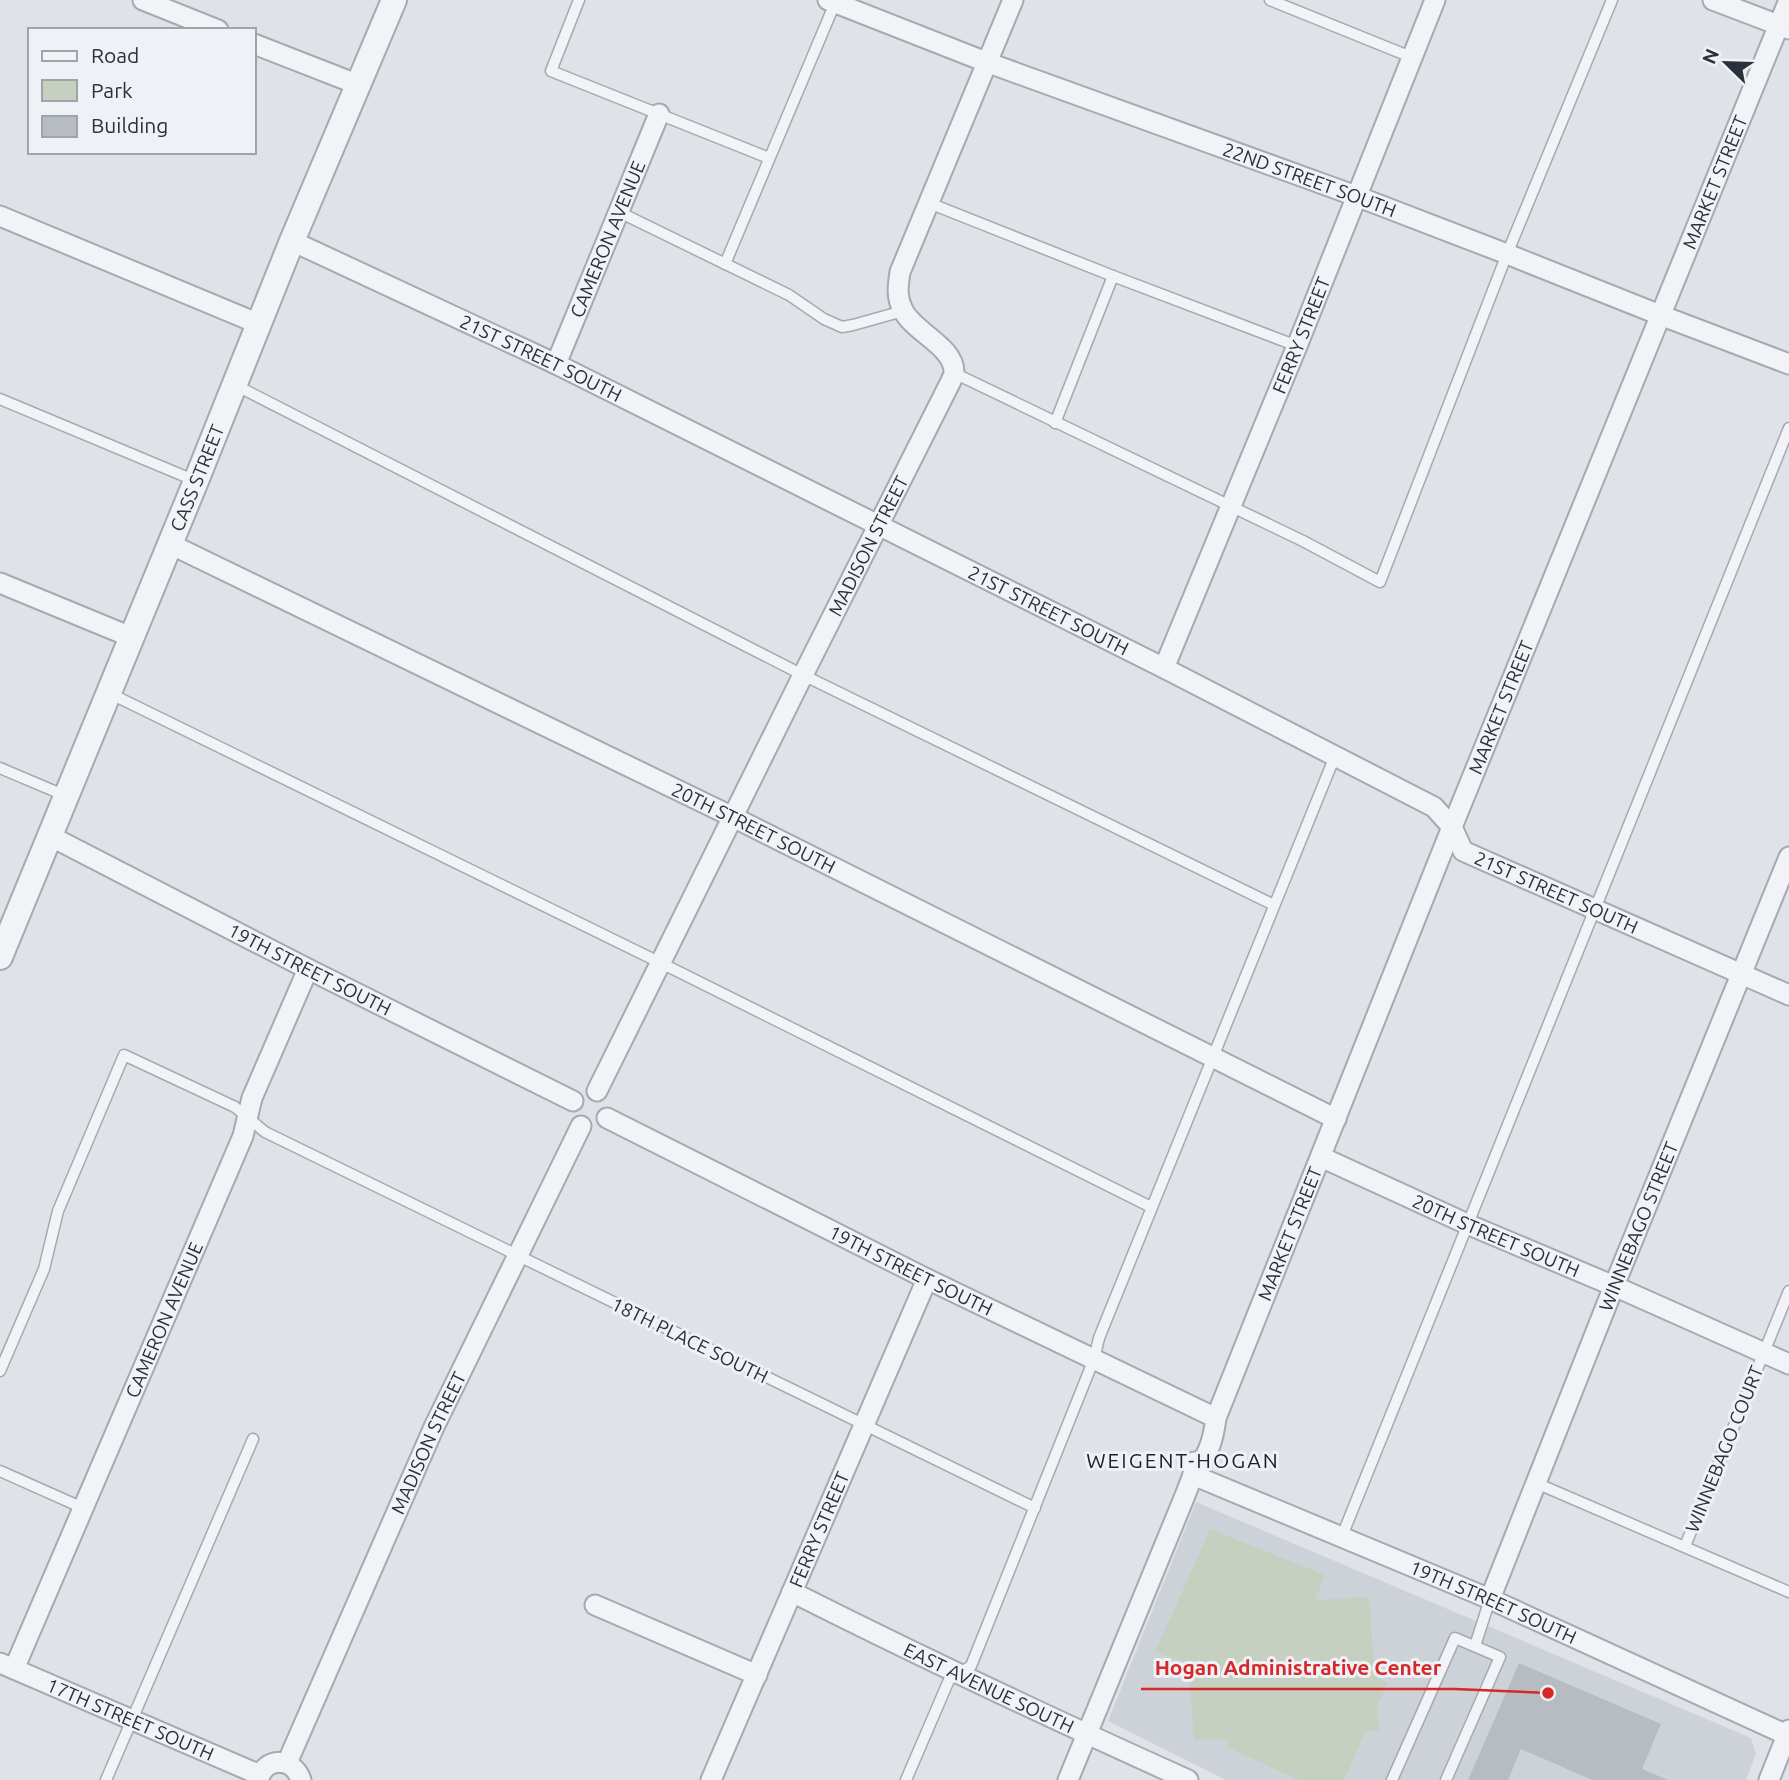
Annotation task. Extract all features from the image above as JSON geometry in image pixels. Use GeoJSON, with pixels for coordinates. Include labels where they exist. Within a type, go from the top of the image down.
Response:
{"type":"FeatureCollection","features":[{"type":"Feature","properties":{"kind":"street"},"geometry":{"type":"LineString","coordinates":[[143,0],[213,28]]}},
{"type":"Feature","properties":{"kind":"street","name":"CASS STREET"},"geometry":{"type":"LineString","coordinates":[[0,955],[292,240],[394,0]]}},
{"type":"Feature","properties":{"kind":"street"},"geometry":{"type":"LineString","coordinates":[[954,373],[949,357],[903,312],[897,293],[900,272],[1013,0]]}},
{"type":"Feature","properties":{"kind":"street","name":"FERRY STREET"},"geometry":{"type":"LineString","coordinates":[[1164,668],[1297,346],[1435,0]]}},
{"type":"Feature","properties":{"kind":"street"},"geometry":{"type":"LineString","coordinates":[[1713,0],[1784,27]]}},
{"type":"Feature","properties":{"kind":"street","name":"MARKET STREET"},"geometry":{"type":"LineString","coordinates":[[1068,1780],[1193,1475],[1195,1451],[1203,1431],[1216,1418],[1660,316],[1784,27],[1789,0]]}},
{"type":"Feature","properties":{"kind":"street","name":"22ND STREET SOUTH"},"geometry":{"type":"LineString","coordinates":[[832,1],[986,62],[1356,196],[1789,364]]}},
{"type":"Feature","properties":{"kind":"street"},"geometry":{"type":"LineString","coordinates":[[256,45],[359,85]]}},
{"type":"Feature","properties":{"kind":"street","name":"CAMERON AVENUE"},"geometry":{"type":"LineString","coordinates":[[556,364],[659,114]]}},
{"type":"Feature","properties":{"kind":"street"},"geometry":{"type":"LineString","coordinates":[[0,216],[259,324]]}},
{"type":"Feature","properties":{"kind":"street","name":"21ST STREET SOUTH"},"geometry":{"type":"LineString","coordinates":[[292,240],[556,364],[1164,668],[1434,807],[1452,827],[1463,851],[1789,995]]}},
{"type":"Feature","properties":{"kind":"street","name":"MADISON STREET"},"geometry":{"type":"LineString","coordinates":[[597,1091],[954,373]]}},
{"type":"Feature","properties":{"kind":"street","name":"20TH STREET SOUTH"},"geometry":{"type":"LineString","coordinates":[[170,544],[733,817],[1336,1119]]}},
{"type":"Feature","properties":{"kind":"street"},"geometry":{"type":"LineString","coordinates":[[0,583],[131,637]]}},
{"type":"Feature","properties":{"kind":"street","name":"19TH STREET SOUTH"},"geometry":{"type":"LineString","coordinates":[[50,836],[573,1101]]}},
{"type":"Feature","properties":{"kind":"street","name":"WINNEBAGO STREET"},"geometry":{"type":"LineString","coordinates":[[1490,1599],[1789,857]]}},
{"type":"Feature","properties":{"kind":"street","name":"CAMERON AVENUE"},"geometry":{"type":"LineString","coordinates":[[7,1666],[83,1508],[243,1136],[252,1098],[308,968]]}},
{"type":"Feature","properties":{"kind":"street"},"geometry":{"type":"LineString","coordinates":[[586,1090],[597,1091],[603,1095],[608,1105],[607,1118],[593,1128],[581,1126],[576,1123],[571,1112],[573,1101],[586,1090]]}},
{"type":"Feature","properties":{"kind":"street","name":"19TH STREET SOUTH"},"geometry":{"type":"LineString","coordinates":[[607,1118],[927,1279],[1216,1418]]}},
{"type":"Feature","properties":{"kind":"street","name":"MADISON STREET"},"geometry":{"type":"LineString","coordinates":[[287,1763],[434,1427],[581,1126]]}},
{"type":"Feature","properties":{"kind":"street","name":"20TH STREET SOUTH"},"geometry":{"type":"LineString","coordinates":[[1321,1157],[1467,1224],[1789,1364]]}},
{"type":"Feature","properties":{"kind":"street","name":"FERRY STREET"},"geometry":{"type":"LineString","coordinates":[[711,1780],[927,1279]]}},
{"type":"Feature","properties":{"kind":"street","name":"19TH STREET SOUTH"},"geometry":{"type":"LineString","coordinates":[[1193,1475],[1490,1599],[1788,1734]]}},
{"type":"Feature","properties":{"kind":"street","name":"EAST AVENUE SOUTH"},"geometry":{"type":"LineString","coordinates":[[792,1592],[900,1647],[1188,1780]]}},
{"type":"Feature","properties":{"kind":"street"},"geometry":{"type":"LineString","coordinates":[[595,1605],[757,1675]]}},
{"type":"Feature","properties":{"kind":"street","name":"17TH STREET SOUTH"},"geometry":{"type":"LineString","coordinates":[[7,1666],[259,1777]]}},
{"type":"Feature","properties":{"kind":"street"},"geometry":{"type":"LineString","coordinates":[[1769,1780],[1788,1734]]}},
{"type":"Feature","properties":{"kind":"street"},"geometry":{"type":"LineString","coordinates":[[259,1777],[263,1769],[274,1763],[287,1763],[298,1772],[301,1780]]}},
{"type":"Feature","properties":{"kind":"lane"},"geometry":{"type":"LineString","coordinates":[[579,0],[551,71],[769,158]]}},
{"type":"Feature","properties":{"kind":"lane"},"geometry":{"type":"LineString","coordinates":[[1269,0],[1412,57]]}},
{"type":"Feature","properties":{"kind":"lane"},"geometry":{"type":"LineString","coordinates":[[954,373],[1303,541],[1380,582],[1507,254],[1612,0]]}},
{"type":"Feature","properties":{"kind":"lane"},"geometry":{"type":"LineString","coordinates":[[725,264],[832,1]]}},
{"type":"Feature","properties":{"kind":"lane"},"geometry":{"type":"LineString","coordinates":[[929,203],[1297,346]]}},
{"type":"Feature","properties":{"kind":"lane"},"geometry":{"type":"LineString","coordinates":[[619,212],[789,295],[824,319],[842,327],[903,312]]}},
{"type":"Feature","properties":{"kind":"lane"},"geometry":{"type":"LineString","coordinates":[[1055,423],[1113,276]]}},
{"type":"Feature","properties":{"kind":"lane"},"geometry":{"type":"LineString","coordinates":[[234,384],[803,675],[1274,905]]}},
{"type":"Feature","properties":{"kind":"lane"},"geometry":{"type":"LineString","coordinates":[[0,399],[195,481]]}},
{"type":"Feature","properties":{"kind":"lane"},"geometry":{"type":"LineString","coordinates":[[1342,1536],[1789,428]]}},
{"type":"Feature","properties":{"kind":"lane"},"geometry":{"type":"LineString","coordinates":[[108,693],[661,963],[1151,1207]]}},
{"type":"Feature","properties":{"kind":"lane"},"geometry":{"type":"LineString","coordinates":[[906,1780],[949,1679],[971,1666],[1094,1359],[1099,1338],[1151,1207],[1335,756]]}},
{"type":"Feature","properties":{"kind":"lane"},"geometry":{"type":"LineString","coordinates":[[0,768],[66,796]]}},
{"type":"Feature","properties":{"kind":"lane","name":"18TH PLACE SOUTH"},"geometry":{"type":"LineString","coordinates":[[0,1371],[44,1269],[58,1210],[124,1055],[235,1107],[265,1132],[1035,1508]]}},
{"type":"Feature","properties":{"kind":"lane","name":"WINNEBAGO COURT"},"geometry":{"type":"LineString","coordinates":[[1685,1546],[1789,1291]]}},
{"type":"Feature","properties":{"kind":"lane"},"geometry":{"type":"LineString","coordinates":[[106,1780],[253,1439]]}},
{"type":"Feature","properties":{"kind":"lane"},"geometry":{"type":"LineString","coordinates":[[0,1471],[83,1508]]}},
{"type":"Feature","properties":{"kind":"lane"},"geometry":{"type":"LineString","coordinates":[[1535,1482],[1789,1592]]}},
{"type":"Feature","properties":{"kind":"lane"},"geometry":{"type":"LineString","coordinates":[[1475,1646],[1490,1599]]}},
{"type":"Feature","properties":{"kind":"lane"},"geometry":{"type":"LineString","coordinates":[[1392,1780],[1455,1638],[1500,1657],[1446,1780]]}},
{"type":"Feature","properties":{"kind":"shaded area"},"geometry":{"type":"Polygon","coordinates":[[[1196,1502],[1751,1738],[1756,1754],[1746,1780],[1226,1780],[1108,1721],[1196,1502]]]}},
{"type":"Feature","properties":{"kind":"green space"},"geometry":{"type":"Polygon","coordinates":[[[1210,1529],[1325,1575],[1315,1600],[1369,1597],[1375,1677],[1388,1683],[1377,1706],[1379,1730],[1366,1731],[1344,1780],[1298,1780],[1225,1746],[1229,1739],[1194,1740],[1188,1663],[1155,1652],[1210,1529]]]}},
{"type":"Feature","properties":{"kind":"building"},"geometry":{"type":"Polygon","coordinates":[[[1519,1663],[1661,1724],[1642,1769],[1668,1780],[1592,1780],[1521,1749],[1508,1780],[1468,1780],[1519,1663]]]}},
{"type":"Feature","properties":{"kind":"place","name":"Hogan Administrative Center"},"geometry":{"type":"Point","coordinates":[1548,1693]}},
{"type":"Feature","properties":{"kind":"district","name":"WEIGENT-HOGAN"},"geometry":{"type":"Point","coordinates":[1183,1461]}}]}
